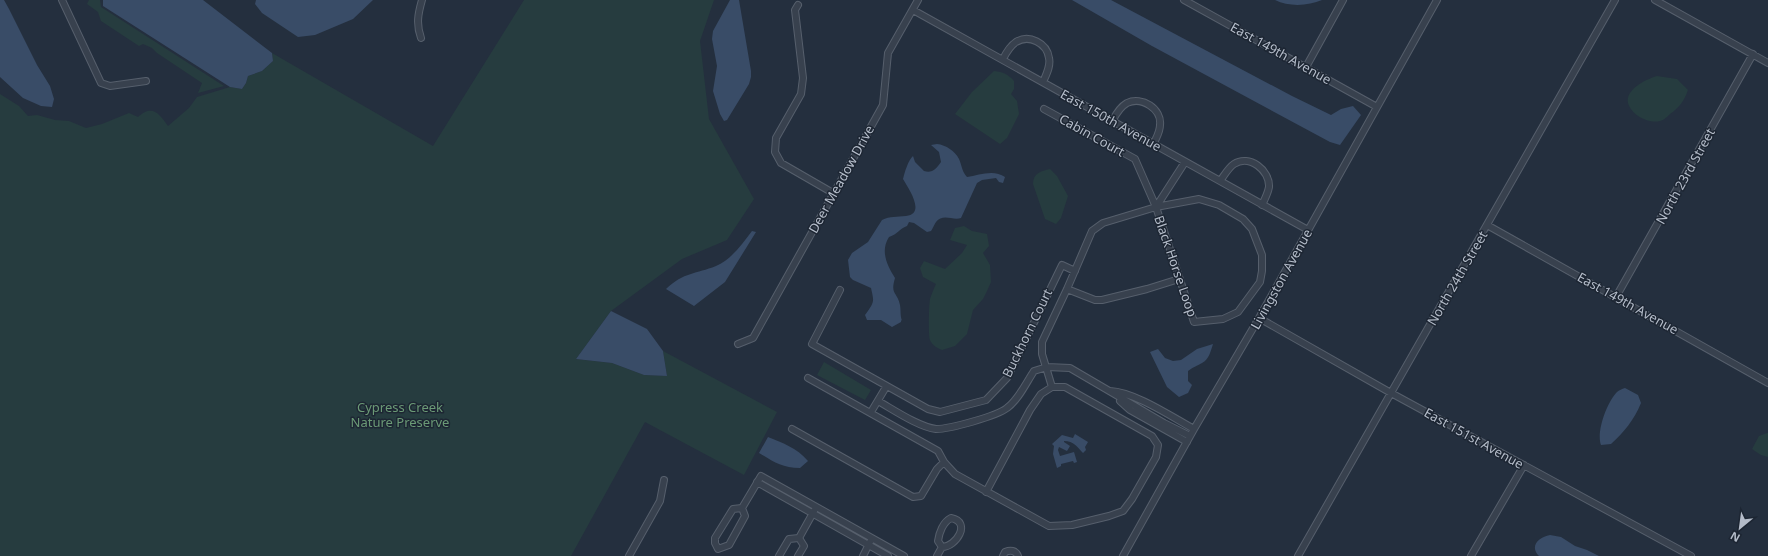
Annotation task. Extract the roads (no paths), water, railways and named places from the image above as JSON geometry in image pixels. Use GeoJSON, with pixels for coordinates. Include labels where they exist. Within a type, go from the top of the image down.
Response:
{"type":"FeatureCollection","features":[{"type":"Feature","properties":{"kind":"street"},"geometry":{"type":"LineString","coordinates":[[62,0],[101,83],[110,86],[146,81]]}},
{"type":"Feature","properties":{"kind":"street"},"geometry":{"type":"LineString","coordinates":[[421,38],[417,27],[418,12],[422,0]]}},
{"type":"Feature","properties":{"kind":"street","name":"Deer Meadow Drive"},"geometry":{"type":"LineString","coordinates":[[738,344],[753,338],[883,105],[888,53],[918,0]]}},
{"type":"Feature","properties":{"kind":"street","name":"East 149th Avenue"},"geometry":{"type":"LineString","coordinates":[[1184,0],[1377,107]]}},
{"type":"Feature","properties":{"kind":"street"},"geometry":{"type":"LineString","coordinates":[[1306,67],[1343,0]]}},
{"type":"Feature","properties":{"kind":"street","name":"Livingston Avenue"},"geometry":{"type":"LineString","coordinates":[[1122,556],[1188,439],[1260,318],[1437,0]]}},
{"type":"Feature","properties":{"kind":"street","name":"North 24th Street"},"geometry":{"type":"LineString","coordinates":[[1298,556],[1615,0]]}},
{"type":"Feature","properties":{"kind":"street"},"geometry":{"type":"LineString","coordinates":[[1655,0],[1768,63]]}},
{"type":"Feature","properties":{"kind":"street"},"geometry":{"type":"LineString","coordinates":[[798,5],[795,10],[803,78],[802,94],[776,138],[775,152],[781,163],[833,193]]}},
{"type":"Feature","properties":{"kind":"street","name":"East 150th Avenue"},"geometry":{"type":"LineString","coordinates":[[913,10],[1113,120],[1185,162],[1308,230]]}},
{"type":"Feature","properties":{"kind":"street"},"geometry":{"type":"LineString","coordinates":[[1003,59],[1009,49],[1016,42],[1027,39],[1036,41],[1045,49],[1050,59],[1048,70],[1043,82]]}},
{"type":"Feature","properties":{"kind":"street","name":"North 23rd Street"},"geometry":{"type":"LineString","coordinates":[[1616,297],[1752,54]]}},
{"type":"Feature","properties":{"kind":"street"},"geometry":{"type":"LineString","coordinates":[[1113,120],[1121,107],[1128,103],[1143,102],[1152,106],[1157,111],[1161,124],[1154,143]]}},
{"type":"Feature","properties":{"kind":"street","name":"Cabin Court"},"geometry":{"type":"LineString","coordinates":[[1044,109],[1135,159],[1156,207]]}},
{"type":"Feature","properties":{"kind":"street"},"geometry":{"type":"LineString","coordinates":[[1052,387],[1042,354],[1042,342],[1092,231],[1103,223],[1156,207],[1185,162]]}},
{"type":"Feature","properties":{"kind":"street"},"geometry":{"type":"LineString","coordinates":[[1220,181],[1233,165],[1238,162],[1257,165],[1266,175],[1268,181],[1268,192],[1262,205]]}},
{"type":"Feature","properties":{"kind":"street","name":"Black Horse Loop"},"geometry":{"type":"LineString","coordinates":[[1199,199],[1219,205],[1243,219],[1252,229],[1262,255],[1262,271],[1260,282],[1238,312],[1223,319],[1194,322],[1180,279],[1156,207],[1199,199]]}},
{"type":"Feature","properties":{"kind":"street","name":"East 149th Avenue"},"geometry":{"type":"LineString","coordinates":[[1487,225],[1768,383]]}},
{"type":"Feature","properties":{"kind":"street","name":"Buckhorn Court"},"geometry":{"type":"LineString","coordinates":[[840,290],[812,344],[886,387],[928,409],[940,412],[986,400],[1007,378],[1062,265],[1074,271]]}},
{"type":"Feature","properties":{"kind":"street"},"geometry":{"type":"LineString","coordinates":[[1067,289],[1095,300],[1102,300],[1180,279]]}},
{"type":"Feature","properties":{"kind":"street","name":"East 151st Avenue"},"geometry":{"type":"LineString","coordinates":[[1260,318],[1391,393],[1691,556]]}},
{"type":"Feature","properties":{"kind":"street"},"geometry":{"type":"LineString","coordinates":[[878,401],[918,423],[936,429],[965,425],[1007,408],[1016,398],[1034,371],[1047,367],[1070,368],[1108,390],[1130,410],[1188,439]]}},
{"type":"Feature","properties":{"kind":"street"},"geometry":{"type":"LineString","coordinates":[[808,378],[871,412],[938,451],[944,462],[955,474],[986,492],[1049,526],[1072,525],[1123,511],[1132,499],[1156,456],[1158,445],[1152,436],[1065,387],[1052,387],[1041,394],[1030,410],[986,492]]}},
{"type":"Feature","properties":{"kind":"street"},"geometry":{"type":"LineString","coordinates":[[871,412],[886,387]]}},
{"type":"Feature","properties":{"kind":"street"},"geometry":{"type":"LineString","coordinates":[[1108,390],[1119,391],[1131,395],[1194,429]]}},
{"type":"Feature","properties":{"kind":"street"},"geometry":{"type":"LineString","coordinates":[[792,429],[912,497],[921,496],[937,469],[944,462]]}},
{"type":"Feature","properties":{"kind":"street"},"geometry":{"type":"LineString","coordinates":[[1471,556],[1524,465]]}},
{"type":"Feature","properties":{"kind":"street"},"geometry":{"type":"LineString","coordinates":[[742,508],[759,479],[814,510],[868,545],[888,556]]}},
{"type":"Feature","properties":{"kind":"street"},"geometry":{"type":"LineString","coordinates":[[630,556],[660,501],[664,480]]}},
{"type":"Feature","properties":{"kind":"street"},"geometry":{"type":"LineString","coordinates":[[742,508],[746,516],[729,545],[718,548],[716,546],[715,538],[733,509],[742,508]]}},
{"type":"Feature","properties":{"kind":"street"},"geometry":{"type":"LineString","coordinates":[[799,538],[814,510]]}},
{"type":"Feature","properties":{"kind":"street"},"geometry":{"type":"LineString","coordinates":[[814,510],[840,519],[904,556]]}},
{"type":"Feature","properties":{"kind":"street"},"geometry":{"type":"LineString","coordinates":[[951,518],[957,519],[962,524],[962,528],[954,543],[948,547],[942,547],[938,541],[938,536],[947,520],[951,518]]}},
{"type":"Feature","properties":{"kind":"street"},"geometry":{"type":"LineString","coordinates":[[779,556],[789,539],[799,538]]}},
{"type":"Feature","properties":{"kind":"street"},"geometry":{"type":"LineString","coordinates":[[798,556],[804,546],[799,538]]}},
{"type":"Feature","properties":{"kind":"street"},"geometry":{"type":"LineString","coordinates":[[863,556],[872,538]]}},
{"type":"Feature","properties":{"kind":"street"},"geometry":{"type":"LineString","coordinates":[[938,556],[942,547]]}},
{"type":"Feature","properties":{"kind":"street"},"geometry":{"type":"LineString","coordinates":[[1003,556],[1005,552],[1010,550],[1014,551],[1018,556]]}},
{"type":"Feature","properties":{"kind":"water"},"geometry":{"type":"Polygon","coordinates":[[[0,0],[4,0],[37,65],[50,86],[54,99],[52,107],[41,106],[23,98],[0,77],[0,0]]]}},
{"type":"Feature","properties":{"kind":"water"},"geometry":{"type":"Polygon","coordinates":[[[103,0],[203,0],[272,53],[273,61],[262,71],[248,76],[242,89],[230,87],[103,6],[103,0]]]}},
{"type":"Feature","properties":{"kind":"water"},"geometry":{"type":"Polygon","coordinates":[[[256,0],[373,0],[353,19],[315,35],[298,37],[262,13],[255,4],[256,0]]]}},
{"type":"Feature","properties":{"kind":"water"},"geometry":{"type":"Polygon","coordinates":[[[730,0],[739,0],[751,77],[749,84],[727,120],[724,121],[720,114],[713,91],[717,66],[712,39],[713,31],[730,0]]]}},
{"type":"Feature","properties":{"kind":"water"},"geometry":{"type":"Polygon","coordinates":[[[1072,0],[1111,0],[1292,96],[1331,115],[1341,109],[1353,106],[1361,115],[1340,145],[1330,142],[1152,46],[1072,0]]]}},
{"type":"Feature","properties":{"kind":"water"},"geometry":{"type":"Polygon","coordinates":[[[1275,0],[1322,0],[1311,4],[1292,5],[1275,0]]]}},
{"type":"Feature","properties":{"kind":"water"},"geometry":{"type":"Polygon","coordinates":[[[937,144],[947,147],[955,153],[967,177],[986,173],[996,173],[1005,177],[1003,183],[999,182],[996,178],[982,180],[977,183],[961,218],[939,219],[931,231],[927,232],[914,223],[909,222],[907,226],[889,237],[886,242],[885,253],[889,268],[895,278],[893,287],[899,301],[902,321],[901,320],[901,322],[892,327],[881,320],[867,320],[865,315],[873,302],[871,288],[853,280],[850,277],[848,260],[852,253],[868,242],[882,220],[891,217],[906,216],[915,211],[914,200],[903,179],[913,156],[915,162],[924,171],[929,172],[936,168],[941,162],[939,152],[931,145],[937,144]]]}},
{"type":"Feature","properties":{"kind":"water"},"geometry":{"type":"Polygon","coordinates":[[[752,231],[756,232],[725,282],[694,306],[666,289],[672,283],[684,276],[709,269],[727,260],[745,241],[752,231]]]}},
{"type":"Feature","properties":{"kind":"water"},"geometry":{"type":"Polygon","coordinates":[[[611,311],[647,329],[663,351],[667,376],[644,375],[612,363],[576,359],[611,311]]]}},
{"type":"Feature","properties":{"kind":"water"},"geometry":{"type":"Polygon","coordinates":[[[1213,344],[1206,360],[1188,371],[1188,381],[1192,385],[1188,393],[1179,397],[1167,387],[1150,352],[1158,349],[1165,358],[1173,361],[1181,360],[1197,349],[1213,344]]]}},
{"type":"Feature","properties":{"kind":"water"},"geometry":{"type":"Polygon","coordinates":[[[1625,388],[1638,395],[1641,403],[1632,420],[1620,435],[1611,444],[1601,445],[1600,433],[1603,417],[1613,397],[1617,392],[1625,388]]]}},
{"type":"Feature","properties":{"kind":"water"},"geometry":{"type":"Polygon","coordinates":[[[1075,434],[1088,442],[1085,447],[1086,450],[1083,453],[1073,443],[1064,441],[1070,446],[1067,451],[1059,447],[1058,450],[1060,456],[1074,452],[1077,462],[1074,463],[1073,461],[1061,464],[1061,466],[1057,468],[1053,454],[1054,446],[1052,444],[1062,435],[1073,438],[1075,434]]]}},
{"type":"Feature","properties":{"kind":"water"},"geometry":{"type":"Polygon","coordinates":[[[768,437],[794,449],[808,461],[800,468],[794,468],[778,464],[759,453],[768,437]]]}},
{"type":"Feature","properties":{"kind":"water"},"geometry":{"type":"Polygon","coordinates":[[[1550,535],[1561,537],[1575,546],[1599,556],[1539,556],[1536,552],[1535,545],[1542,538],[1550,535]]]}},
{"type":"Feature","properties":{"kind":"park label","name":"Cypress Creek Nature Preserve"},"geometry":{"type":"Point","coordinates":[400,414]}}]}
